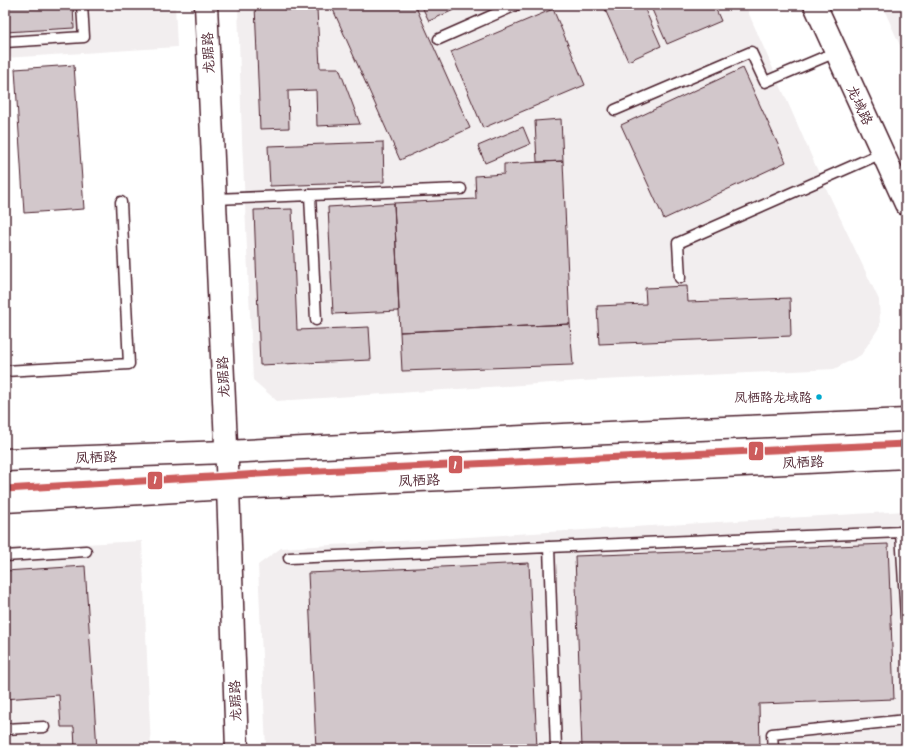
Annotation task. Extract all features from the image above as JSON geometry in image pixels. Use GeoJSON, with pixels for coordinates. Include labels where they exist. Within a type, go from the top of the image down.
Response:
{"type":"FeatureCollection","features":[{"type":"Feature","properties":{"kind":"main road","name":"龙踞路"},"geometry":{"type":"LineString","coordinates":[[206,5],[228,488],[237,749]]}},
{"type":"Feature","properties":{"kind":"main road","name":"龙域路"},"geometry":{"type":"LineString","coordinates":[[815,5],[882,153],[901,178],[906,204]]}},
{"type":"Feature","properties":{"kind":"main road","name":"凤栖路"},"geometry":{"type":"LineString","coordinates":[[5,460],[226,452],[906,420]]}},
{"type":"Feature","properties":{"kind":"main road","name":"凤栖路"},"geometry":{"type":"LineString","coordinates":[[5,501],[228,488],[570,474],[906,457]]}},
{"type":"Feature","properties":{"kind":"lane"},"geometry":{"type":"LineString","coordinates":[[5,42],[84,37],[82,5]]}},
{"type":"Feature","properties":{"kind":"lane"},"geometry":{"type":"LineString","coordinates":[[439,39],[516,5]]}},
{"type":"Feature","properties":{"kind":"lane"},"geometry":{"type":"LineString","coordinates":[[615,110],[751,52],[765,82],[836,52]]}},
{"type":"Feature","properties":{"kind":"lane"},"geometry":{"type":"LineString","coordinates":[[680,278],[678,243],[882,153]]}},
{"type":"Feature","properties":{"kind":"lane"},"geometry":{"type":"LineString","coordinates":[[215,199],[461,189]]}},
{"type":"Feature","properties":{"kind":"lane"},"geometry":{"type":"LineString","coordinates":[[310,195],[316,320]]}},
{"type":"Feature","properties":{"kind":"lane"},"geometry":{"type":"LineString","coordinates":[[5,371],[129,364],[121,202]]}},
{"type":"Feature","properties":{"kind":"lane"},"geometry":{"type":"LineString","coordinates":[[289,558],[901,532],[906,618]]}},
{"type":"Feature","properties":{"kind":"lane"},"geometry":{"type":"LineString","coordinates":[[549,547],[556,749]]}},
{"type":"Feature","properties":{"kind":"lane"},"geometry":{"type":"LineString","coordinates":[[5,556],[86,551]]}},
{"type":"Feature","properties":{"kind":"lane"},"geometry":{"type":"LineString","coordinates":[[773,749],[772,734],[906,720]]}},
{"type":"Feature","properties":{"kind":"lane"},"geometry":{"type":"LineString","coordinates":[[5,729],[44,727]]}},
{"type":"Feature","properties":{"kind":"shaded area"},"geometry":{"type":"Polygon","coordinates":[[[5,5],[175,5],[177,47],[5,58],[5,5]]]}},
{"type":"Feature","properties":{"kind":"shaded area"},"geometry":{"type":"Polygon","coordinates":[[[238,5],[745,5],[817,169],[879,300],[880,326],[861,355],[834,369],[581,381],[277,401],[253,380],[242,140],[238,5]]]}},
{"type":"Feature","properties":{"kind":"shaded area"},"geometry":{"type":"Polygon","coordinates":[[[882,5],[906,5],[906,60],[899,43],[882,5]]]}},
{"type":"Feature","properties":{"kind":"shaded area"},"geometry":{"type":"Polygon","coordinates":[[[906,511],[906,749],[266,749],[258,565],[281,548],[906,511]]]}},
{"type":"Feature","properties":{"kind":"shaded area"},"geometry":{"type":"Polygon","coordinates":[[[142,541],[151,749],[5,749],[5,548],[142,541]]]}},
{"type":"Feature","properties":{"kind":"shaded area"},"geometry":{"type":"Polygon","coordinates":[[[840,744],[840,749],[787,749],[840,744]]]}},
{"type":"Feature","properties":{"kind":"building"},"geometry":{"type":"Polygon","coordinates":[[[5,5],[73,5],[74,28],[5,32],[5,5]]]}},
{"type":"Feature","properties":{"kind":"building"},"geometry":{"type":"Polygon","coordinates":[[[255,5],[286,5],[286,10],[317,9],[320,68],[339,68],[360,124],[317,126],[316,90],[288,91],[289,128],[260,129],[255,5]]]}},
{"type":"Feature","properties":{"kind":"building"},"geometry":{"type":"Polygon","coordinates":[[[331,5],[415,5],[470,128],[400,160],[331,5]]]}},
{"type":"Feature","properties":{"kind":"building"},"geometry":{"type":"Polygon","coordinates":[[[421,5],[465,5],[429,21],[421,5]]]}},
{"type":"Feature","properties":{"kind":"building"},"geometry":{"type":"Polygon","coordinates":[[[603,5],[643,5],[661,46],[628,61],[603,5]]]}},
{"type":"Feature","properties":{"kind":"building"},"geometry":{"type":"Polygon","coordinates":[[[650,5],[714,5],[721,21],[667,44],[650,5]]]}},
{"type":"Feature","properties":{"kind":"building"},"geometry":{"type":"Polygon","coordinates":[[[553,9],[585,85],[483,128],[451,52],[553,9]]]}},
{"type":"Feature","properties":{"kind":"building"},"geometry":{"type":"Polygon","coordinates":[[[74,65],[84,209],[24,213],[15,69],[74,65]]]}},
{"type":"Feature","properties":{"kind":"building"},"geometry":{"type":"Polygon","coordinates":[[[743,68],[786,162],[664,219],[621,125],[743,68]]]}},
{"type":"Feature","properties":{"kind":"building"},"geometry":{"type":"Polygon","coordinates":[[[561,119],[563,161],[537,162],[535,121],[561,119]]]}},
{"type":"Feature","properties":{"kind":"building"},"geometry":{"type":"Polygon","coordinates":[[[523,127],[530,144],[485,163],[478,146],[523,127]]]}},
{"type":"Feature","properties":{"kind":"building"},"geometry":{"type":"Polygon","coordinates":[[[383,142],[384,182],[270,186],[268,146],[383,142]]]}},
{"type":"Feature","properties":{"kind":"building"},"geometry":{"type":"Polygon","coordinates":[[[563,161],[570,324],[400,332],[394,203],[476,199],[475,176],[504,174],[504,164],[563,161]]]}},
{"type":"Feature","properties":{"kind":"building"},"geometry":{"type":"Polygon","coordinates":[[[394,203],[399,311],[333,314],[328,207],[394,203]]]}},
{"type":"Feature","properties":{"kind":"building"},"geometry":{"type":"Polygon","coordinates":[[[292,209],[297,330],[369,327],[371,360],[260,365],[254,210],[292,209]]]}},
{"type":"Feature","properties":{"kind":"building"},"geometry":{"type":"Polygon","coordinates":[[[687,286],[688,302],[790,298],[791,336],[599,344],[597,306],[646,304],[645,288],[687,286]]]}},
{"type":"Feature","properties":{"kind":"building"},"geometry":{"type":"Polygon","coordinates":[[[570,324],[573,365],[402,371],[400,332],[570,324]]]}},
{"type":"Feature","properties":{"kind":"building"},"geometry":{"type":"Polygon","coordinates":[[[888,544],[894,699],[759,704],[760,749],[582,749],[575,556],[888,544]]]}},
{"type":"Feature","properties":{"kind":"building"},"geometry":{"type":"Polygon","coordinates":[[[529,563],[537,749],[316,749],[308,573],[529,563]]]}},
{"type":"Feature","properties":{"kind":"building"},"geometry":{"type":"Polygon","coordinates":[[[85,566],[97,749],[75,749],[74,727],[61,727],[59,695],[5,699],[5,571],[85,566]]]}},
{"type":"Feature","properties":{"kind":"transit line","name":"1"},"geometry":{"type":"LineString","coordinates":[[5,489],[276,473],[906,444]]}},
{"type":"Feature","properties":{"kind":"place","name":"凤栖路龙域路"},"geometry":{"type":"Point","coordinates":[819,397]}}]}
